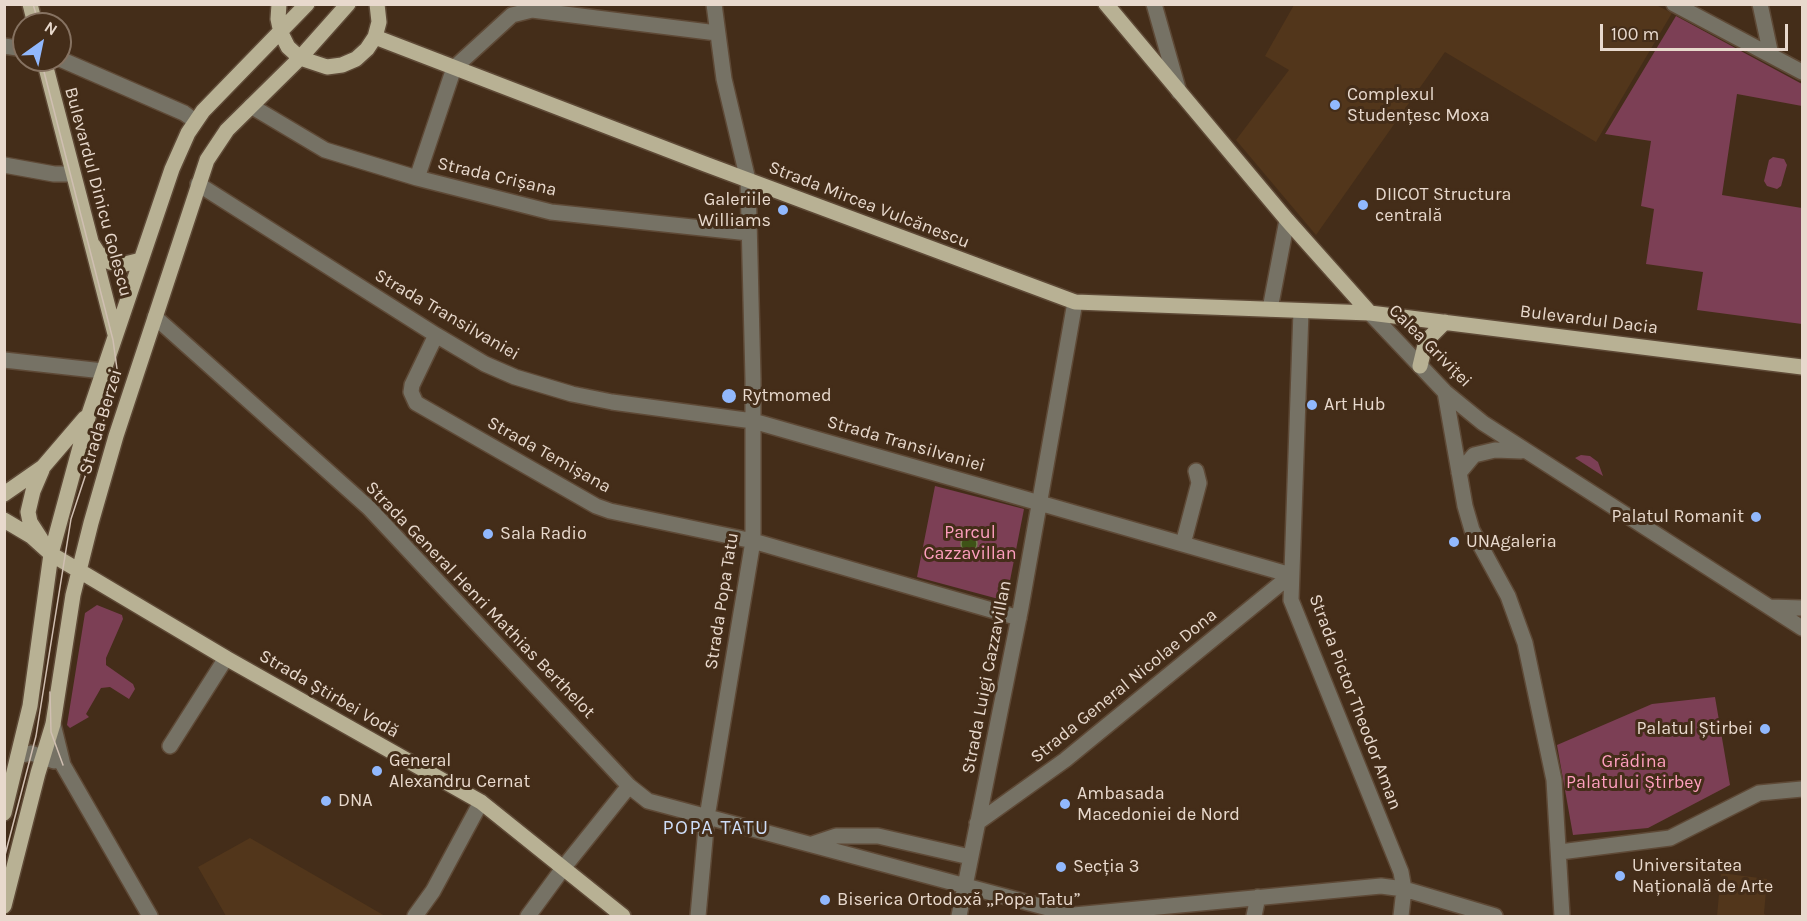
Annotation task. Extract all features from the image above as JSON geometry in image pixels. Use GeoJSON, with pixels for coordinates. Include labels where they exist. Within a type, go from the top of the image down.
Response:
{"type":"FeatureCollection","features":[{"type":"Feature","properties":{"kind":"main road"},"geometry":{"type":"LineString","coordinates":[[279,4],[278,19],[281,33],[288,47],[300,58],[327,67],[342,65],[367,49],[375,37],[379,22],[377,4]]}},
{"type":"Feature","properties":{"kind":"main road","name":"Strada Berzei"},"geometry":{"type":"LineString","coordinates":[[4,813],[30,706],[51,554],[89,414],[172,169],[195,121],[307,4]]}},
{"type":"Feature","properties":{"kind":"main road","name":"Strada Berzei"},"geometry":{"type":"LineString","coordinates":[[4,906],[53,724],[79,570],[116,436],[207,160],[219,140],[300,58],[348,4]]}},
{"type":"Feature","properties":{"kind":"main road","name":"Calea Griviței"},"geometry":{"type":"LineString","coordinates":[[1106,4],[1287,220],[1370,313]]}},
{"type":"Feature","properties":{"kind":"main road","name":"Strada Mircea Vulcănescu"},"geometry":{"type":"LineString","coordinates":[[375,37],[1075,302],[1370,313]]}},
{"type":"Feature","properties":{"kind":"main road","name":"Bulevardul Dinicu Golescu"},"geometry":{"type":"LineString","coordinates":[[47,72],[115,334]]}},
{"type":"Feature","properties":{"kind":"main road"},"geometry":{"type":"LineString","coordinates":[[91,242],[98,254],[110,262],[121,265],[141,260]]}},
{"type":"Feature","properties":{"kind":"main road","name":"Bulevardul Dacia"},"geometry":{"type":"LineString","coordinates":[[1370,313],[1803,367]]}},
{"type":"Feature","properties":{"kind":"main road"},"geometry":{"type":"LineString","coordinates":[[1420,366],[1426,341],[1445,322]]}},
{"type":"Feature","properties":{"kind":"main road"},"geometry":{"type":"LineString","coordinates":[[4,494],[43,467],[89,414]]}},
{"type":"Feature","properties":{"kind":"main road"},"geometry":{"type":"LineString","coordinates":[[43,467],[30,500],[29,516],[33,528],[51,554]]}},
{"type":"Feature","properties":{"kind":"main road","name":"Strada Știrbei Vodă"},"geometry":{"type":"LineString","coordinates":[[4,520],[24,531],[51,554],[226,658],[481,802],[623,916]]}},
{"type":"Feature","properties":{"kind":"street","name":"Strada Popa Tatu"},"geometry":{"type":"LineString","coordinates":[[698,916],[707,817],[753,541],[748,180],[726,90],[714,4]]}},
{"type":"Feature","properties":{"kind":"street"},"geometry":{"type":"LineString","coordinates":[[1154,4],[1179,92]]}},
{"type":"Feature","properties":{"kind":"street"},"geometry":{"type":"LineString","coordinates":[[1674,4],[1803,72]]}},
{"type":"Feature","properties":{"kind":"street"},"geometry":{"type":"LineString","coordinates":[[1760,4],[1771,55]]}},
{"type":"Feature","properties":{"kind":"street"},"geometry":{"type":"LineString","coordinates":[[417,178],[454,68],[512,15],[532,10],[717,33]]}},
{"type":"Feature","properties":{"kind":"street"},"geometry":{"type":"LineString","coordinates":[[72,64],[184,113],[195,121]]}},
{"type":"Feature","properties":{"kind":"street","name":"Strada Crișana"},"geometry":{"type":"LineString","coordinates":[[251,106],[325,150],[417,178],[551,212],[749,233]]}},
{"type":"Feature","properties":{"kind":"street"},"geometry":{"type":"LineString","coordinates":[[4,165],[54,174],[74,174]]}},
{"type":"Feature","properties":{"kind":"street","name":"Strada Transilvaniei"},"geometry":{"type":"LineString","coordinates":[[198,184],[436,335],[485,364],[515,377],[572,394],[753,421],[1292,575]]}},
{"type":"Feature","properties":{"kind":"street"},"geometry":{"type":"LineString","coordinates":[[1270,309],[1287,220]]}},
{"type":"Feature","properties":{"kind":"street","name":"Strada Luigi Cazzavillan"},"geometry":{"type":"LineString","coordinates":[[959,916],[1019,618],[1075,302]]}},
{"type":"Feature","properties":{"kind":"street","name":"Strada Pictor Theodor Aman"},"geometry":{"type":"LineString","coordinates":[[1301,311],[1292,575],[1293,608],[1401,872],[1404,889]]}},
{"type":"Feature","properties":{"kind":"street","name":"Calea Griviței"},"geometry":{"type":"LineString","coordinates":[[1370,313],[1445,392],[1483,423],[1803,628]]}},
{"type":"Feature","properties":{"kind":"street","name":"Strada General Henri Mathias Berthelot"},"geometry":{"type":"LineString","coordinates":[[155,317],[369,508],[630,786],[648,801],[1073,916],[1362,886],[1404,889],[1495,916]]}},
{"type":"Feature","properties":{"kind":"street","name":"Strada Temișana"},"geometry":{"type":"LineString","coordinates":[[436,335],[411,385],[411,392],[416,403],[596,506],[753,541],[1019,618]]}},
{"type":"Feature","properties":{"kind":"street"},"geometry":{"type":"LineString","coordinates":[[4,360],[103,371]]}},
{"type":"Feature","properties":{"kind":"street"},"geometry":{"type":"LineString","coordinates":[[1445,392],[1459,473],[1472,530],[1508,596],[1525,643],[1554,780],[1562,916]]}},
{"type":"Feature","properties":{"kind":"street"},"geometry":{"type":"LineString","coordinates":[[1459,473],[1474,454],[1495,450],[1526,452]]}},
{"type":"Feature","properties":{"kind":"street"},"geometry":{"type":"LineString","coordinates":[[1183,544],[1199,483],[1196,471]]}},
{"type":"Feature","properties":{"kind":"street","name":"Strada General Nicolae Dona"},"geometry":{"type":"LineString","coordinates":[[978,823],[1065,760],[1292,575]]}},
{"type":"Feature","properties":{"kind":"street"},"geometry":{"type":"LineString","coordinates":[[1770,607],[1803,608]]}},
{"type":"Feature","properties":{"kind":"street"},"geometry":{"type":"LineString","coordinates":[[170,746],[226,658]]}},
{"type":"Feature","properties":{"kind":"street"},"geometry":{"type":"LineString","coordinates":[[53,724],[63,765],[150,916]]}},
{"type":"Feature","properties":{"kind":"street"},"geometry":{"type":"LineString","coordinates":[[18,756],[31,753],[43,755],[63,765]]}},
{"type":"Feature","properties":{"kind":"street"},"geometry":{"type":"LineString","coordinates":[[528,916],[564,867],[630,786]]}},
{"type":"Feature","properties":{"kind":"street"},"geometry":{"type":"LineString","coordinates":[[1560,852],[1670,837],[1759,793],[1803,789]]}},
{"type":"Feature","properties":{"kind":"street"},"geometry":{"type":"LineString","coordinates":[[416,916],[433,891],[481,802]]}},
{"type":"Feature","properties":{"kind":"street","name":"Strada General Henri Mathias Berthelot"},"geometry":{"type":"LineString","coordinates":[[812,844],[836,836],[878,836],[970,857]]}},
{"type":"Feature","properties":{"kind":"street"},"geometry":{"type":"LineString","coordinates":[[1401,916],[1404,889]]}},
{"type":"Feature","properties":{"kind":"street"},"geometry":{"type":"LineString","coordinates":[[1254,916],[1258,897]]}},
{"type":"Feature","properties":{"kind":"shaded area","name":"Complexul Studențesc Moxa"},"geometry":{"type":"Polygon","coordinates":[[[1294,5],[1656,5],[1672,13],[1596,142],[1445,52],[1316,235],[1236,140],[1289,70],[1265,56],[1294,5]]]}},
{"type":"Feature","properties":{"kind":"shaded area"},"geometry":{"type":"Polygon","coordinates":[[[969,536],[975,538],[977,544],[975,550],[969,552],[963,550],[961,544],[963,538],[969,536]]]}},
{"type":"Feature","properties":{"kind":"shaded area"},"geometry":{"type":"Polygon","coordinates":[[[250,838],[385,916],[226,916],[198,867],[250,838]]]}},
{"type":"Feature","properties":{"kind":"shaded area"},"geometry":{"type":"Polygon","coordinates":[[[1721,873],[1767,879],[1764,914],[1768,916],[1717,916],[1721,873]]]}},
{"type":"Feature","properties":{"kind":"green space"},"geometry":{"type":"Polygon","coordinates":[[[1676,16],[1802,84],[1802,106],[1737,94],[1722,195],[1802,208],[1802,324],[1697,310],[1703,272],[1646,264],[1654,209],[1641,206],[1651,141],[1605,134],[1676,16]]]}},
{"type":"Feature","properties":{"kind":"green space"},"geometry":{"type":"Polygon","coordinates":[[[1773,157],[1784,159],[1787,165],[1781,186],[1777,189],[1767,186],[1764,181],[1769,160],[1773,157]]]}},
{"type":"Feature","properties":{"kind":"green space"},"geometry":{"type":"Polygon","coordinates":[[[1581,455],[1590,456],[1598,462],[1603,476],[1575,458],[1581,455]]]}},
{"type":"Feature","properties":{"kind":"green space","name":"Parcul Cazzavillan"},"geometry":{"type":"Polygon","coordinates":[[[935,486],[1024,509],[1006,601],[917,577],[935,486]]]}},
{"type":"Feature","properties":{"kind":"green space"},"geometry":{"type":"Polygon","coordinates":[[[97,605],[122,615],[123,619],[106,658],[106,665],[133,684],[135,689],[129,699],[110,687],[101,688],[86,714],[89,717],[70,728],[67,725],[85,613],[97,605]]]}},
{"type":"Feature","properties":{"kind":"green space","name":"Grădina Palatului Știrbey"},"geometry":{"type":"Polygon","coordinates":[[[1715,697],[1730,785],[1648,828],[1573,835],[1557,745],[1652,704],[1715,697]]]}},
{"type":"Feature","properties":{"kind":"tram line"},"geometry":{"type":"LineString","coordinates":[[33,4],[35,12]]}},
{"type":"Feature","properties":{"kind":"tram line"},"geometry":{"type":"LineString","coordinates":[[4,859],[36,736],[71,519],[115,386],[117,369],[113,340],[44,72]]}},
{"type":"Feature","properties":{"kind":"tram line"},"geometry":{"type":"LineString","coordinates":[[50,692],[51,732],[63,765]]}},
{"type":"Feature","properties":{"kind":"place","name":"Complexul Studențesc Moxa"},"geometry":{"type":"Point","coordinates":[1335,105]}},
{"type":"Feature","properties":{"kind":"place","name":"DIICOT Structura centrală"},"geometry":{"type":"Point","coordinates":[1363,205]}},
{"type":"Feature","properties":{"kind":"place","name":"Galeriile Williams"},"geometry":{"type":"Point","coordinates":[783,210]}},
{"type":"Feature","properties":{"kind":"place","name":"Rytmomed"},"geometry":{"type":"Point","coordinates":[729,396]}},
{"type":"Feature","properties":{"kind":"place","name":"Art Hub"},"geometry":{"type":"Point","coordinates":[1312,405]}},
{"type":"Feature","properties":{"kind":"place","name":"Palatul Romanit"},"geometry":{"type":"Point","coordinates":[1756,517]}},
{"type":"Feature","properties":{"kind":"place","name":"Sala Radio"},"geometry":{"type":"Point","coordinates":[488,534]}},
{"type":"Feature","properties":{"kind":"place","name":"UNAgaleria"},"geometry":{"type":"Point","coordinates":[1454,542]}},
{"type":"Feature","properties":{"kind":"place","name":"Palatul Știrbei"},"geometry":{"type":"Point","coordinates":[1765,729]}},
{"type":"Feature","properties":{"kind":"place","name":"General Alexandru Cernat"},"geometry":{"type":"Point","coordinates":[377,771]}},
{"type":"Feature","properties":{"kind":"place","name":"DNA"},"geometry":{"type":"Point","coordinates":[326,801]}},
{"type":"Feature","properties":{"kind":"place","name":"Ambasada Macedoniei de Nord"},"geometry":{"type":"Point","coordinates":[1065,804]}},
{"type":"Feature","properties":{"kind":"place","name":"Secția 3"},"geometry":{"type":"Point","coordinates":[1061,867]}},
{"type":"Feature","properties":{"kind":"place","name":"Universitatea Națională de Arte"},"geometry":{"type":"Point","coordinates":[1620,876]}},
{"type":"Feature","properties":{"kind":"place","name":"Biserica Ortodoxă „Popa Tatu”"},"geometry":{"type":"Point","coordinates":[825,900]}},
{"type":"Feature","properties":{"kind":"district","name":"POPA TATU"},"geometry":{"type":"Point","coordinates":[716,828]}}]}
